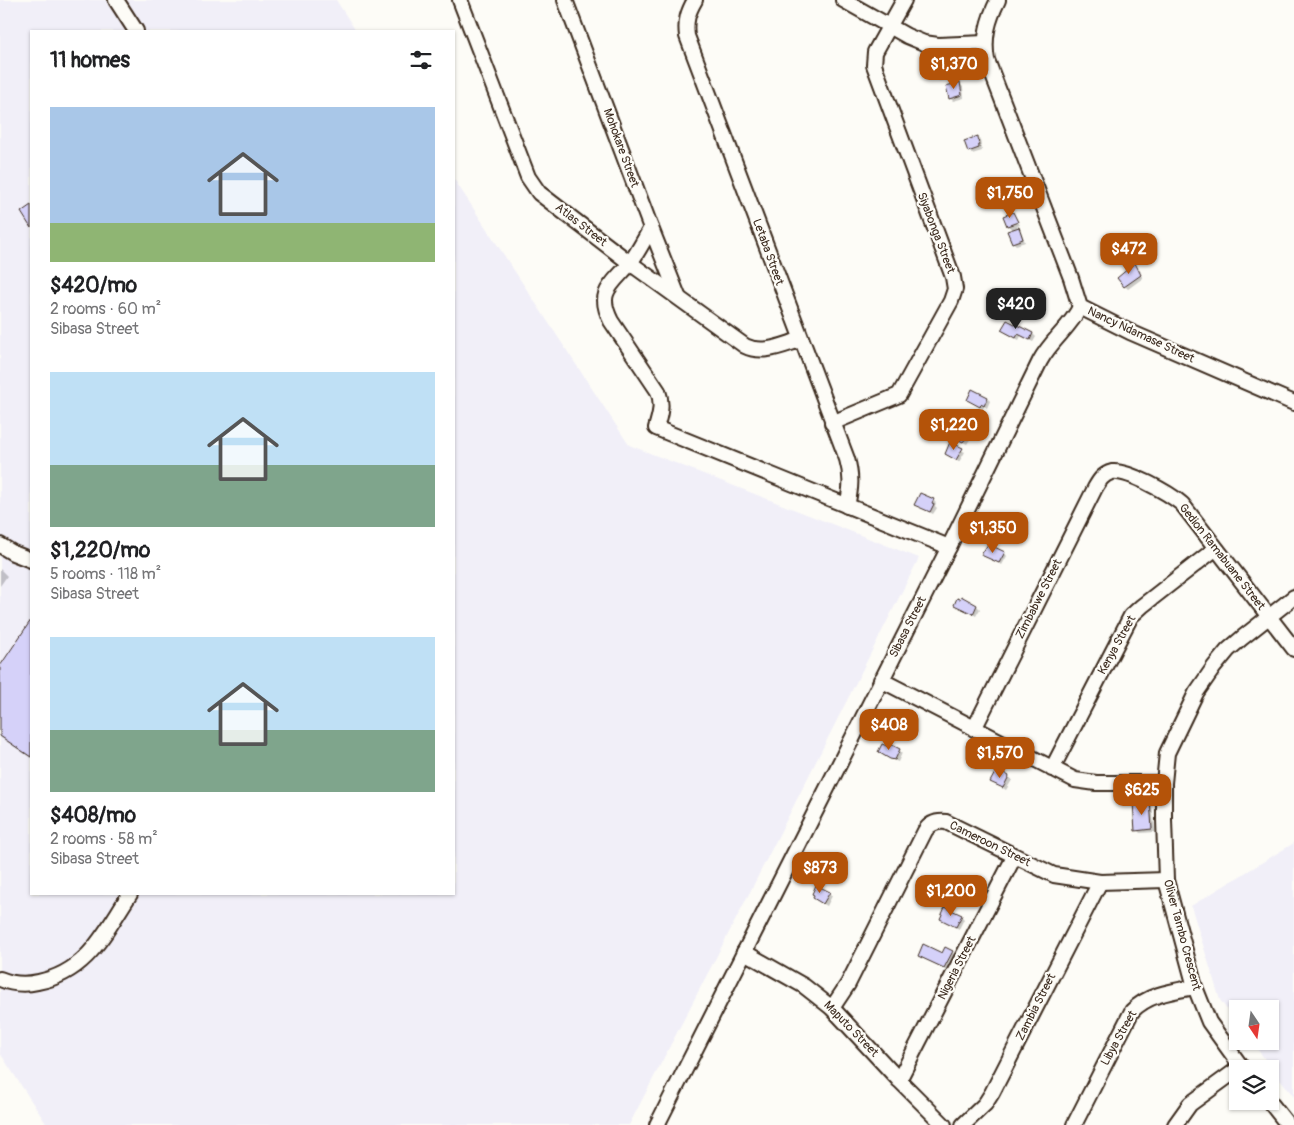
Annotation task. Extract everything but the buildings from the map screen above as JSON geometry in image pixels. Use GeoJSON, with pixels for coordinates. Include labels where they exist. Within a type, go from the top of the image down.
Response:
{"type":"FeatureCollection","features":[{"type":"Feature","properties":{"kind":"street"},"geometry":{"type":"LineString","coordinates":[[116,0],[135,30]]}},
{"type":"Feature","properties":{"kind":"street","name":"Atlas Street"},"geometry":{"type":"LineString","coordinates":[[460,0],[528,177],[534,188],[630,263],[750,348],[769,349],[800,340]]}},
{"type":"Feature","properties":{"kind":"street","name":"Mohokare Street"},"geometry":{"type":"LineString","coordinates":[[565,0],[678,296]]}},
{"type":"Feature","properties":{"kind":"street","name":"Letaba Street"},"geometry":{"type":"LineString","coordinates":[[695,0],[688,13],[686,22],[687,36],[850,470],[851,482],[847,506]]}},
{"type":"Feature","properties":{"kind":"street"},"geometry":{"type":"LineString","coordinates":[[842,0],[924,43],[938,45],[985,43],[988,23],[998,0]]}},
{"type":"Feature","properties":{"kind":"street","name":"Siyabonga Street"},"geometry":{"type":"LineString","coordinates":[[832,423],[900,395],[955,289],[953,277],[876,72],[874,55],[904,0]]}},
{"type":"Feature","properties":{"kind":"street","name":"Nancy Ndamase Street"},"geometry":{"type":"LineString","coordinates":[[985,43],[990,68],[1071,278],[1080,307],[1130,332],[1294,403]]}},
{"type":"Feature","properties":{"kind":"street"},"geometry":{"type":"LineString","coordinates":[[651,228],[630,263],[609,289],[606,295],[606,309],[611,321],[658,391],[661,408],[656,428],[949,547]]}},
{"type":"Feature","properties":{"kind":"street","name":"Sibasa Street"},"geometry":{"type":"LineString","coordinates":[[657,1125],[949,547],[981,478],[1044,354],[1055,339],[1075,319],[1080,307]]}},
{"type":"Feature","properties":{"kind":"street","name":"Gedion Ramabuane Street"},"geometry":{"type":"LineString","coordinates":[[1109,473],[1126,474],[1173,497],[1188,511],[1215,549],[1294,649]]}},
{"type":"Feature","properties":{"kind":"street","name":"Zimbabwe Street"},"geometry":{"type":"LineString","coordinates":[[974,729],[1095,488],[1104,476],[1109,473]]}},
{"type":"Feature","properties":{"kind":"street"},"geometry":{"type":"LineString","coordinates":[[0,545],[30,560]]}},
{"type":"Feature","properties":{"kind":"street","name":"Kenya Street"},"geometry":{"type":"LineString","coordinates":[[1052,769],[1131,616],[1215,549]]}},
{"type":"Feature","properties":{"kind":"street","name":"Oliver Tambo Crescent"},"geometry":{"type":"LineString","coordinates":[[1235,1060],[1210,1022],[1195,987],[1166,880],[1164,783],[1167,753],[1206,677],[1228,650],[1294,597]]}},
{"type":"Feature","properties":{"kind":"street"},"geometry":{"type":"LineString","coordinates":[[881,680],[1075,780],[1096,784],[1164,783]]}},
{"type":"Feature","properties":{"kind":"street","name":"Cameroon Street"},"geometry":{"type":"LineString","coordinates":[[832,1008],[848,984],[928,827],[939,822],[946,822],[1054,875],[1100,882],[1166,880]]}},
{"type":"Feature","properties":{"kind":"street","name":"Nigeria Street"},"geometry":{"type":"LineString","coordinates":[[899,1080],[1014,857]]}},
{"type":"Feature","properties":{"kind":"street","name":"Zambia Street"},"geometry":{"type":"LineString","coordinates":[[963,1125],[985,1104],[992,1093],[1100,882]]}},
{"type":"Feature","properties":{"kind":"street"},"geometry":{"type":"LineString","coordinates":[[0,979],[10,983],[30,984],[51,980],[69,971],[83,961],[95,948],[129,895]]}},
{"type":"Feature","properties":{"kind":"street","name":"Maputo Street"},"geometry":{"type":"LineString","coordinates":[[744,952],[804,986],[832,1008],[944,1125]]}},
{"type":"Feature","properties":{"kind":"street","name":"Libya Street"},"geometry":{"type":"LineString","coordinates":[[1074,1125],[1132,1011],[1153,997],[1195,987]]}},
{"type":"Feature","properties":{"kind":"street"},"geometry":{"type":"LineString","coordinates":[[1175,1125],[1190,1104],[1229,1076]]}},
{"type":"Feature","properties":{"kind":"street"},"geometry":{"type":"LineString","coordinates":[[1276,1110],[1288,1125]]}},
{"type":"Feature","properties":{"kind":"shaded area"},"geometry":{"type":"Polygon","coordinates":[[[0,0],[336,0],[355,30],[30,30],[30,895],[455,895],[455,181],[629,445],[919,558],[750,892],[629,1125],[47,1125],[0,1053],[0,0]]]}},
{"type":"Feature","properties":{"kind":"shaded area"},"geometry":{"type":"Polygon","coordinates":[[[1294,843],[1294,1097],[1279,1077],[1279,1060],[1266,1060],[1258,1050],[1279,1050],[1279,1000],[1229,1000],[1229,1012],[1220,1000],[1191,906],[1294,843]]]}}]}
